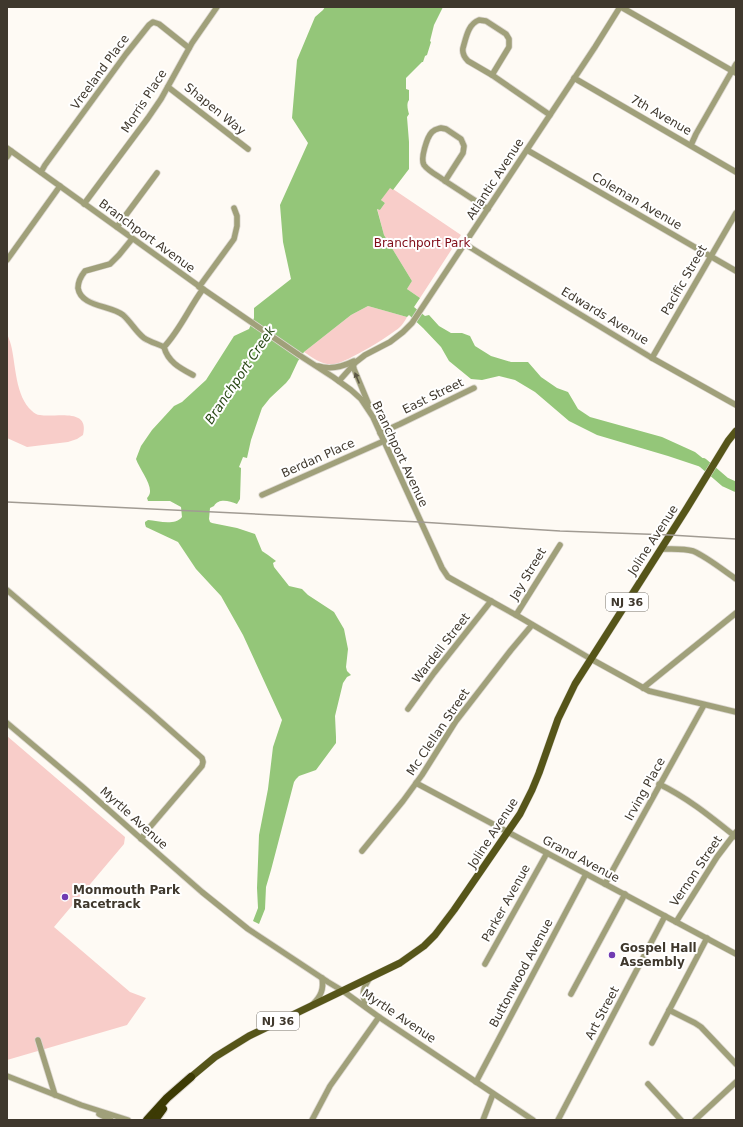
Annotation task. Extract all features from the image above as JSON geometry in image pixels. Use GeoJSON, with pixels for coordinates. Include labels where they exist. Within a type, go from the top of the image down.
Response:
{"type":"FeatureCollection","features":[{"type":"Feature","properties":{"kind":"highway","name":"NJ 36"},"geometry":{"type":"LineString","coordinates":[[147,1120],[167,1098],[191,1077]]}},
{"type":"Feature","properties":{"kind":"highway","name":"NJ 36"},"geometry":{"type":"LineString","coordinates":[[155,1120],[172,1096],[191,1077]]}},
{"type":"Feature","properties":{"kind":"main road","name":"Joline Avenue"},"geometry":{"type":"LineString","coordinates":[[191,1077],[232,1045],[312,1004],[406,960],[435,935],[520,814],[532,790],[558,718],[575,684],[736,431]]}},
{"type":"Feature","properties":{"kind":"street","name":"Morris Place"},"geometry":{"type":"LineString","coordinates":[[84,204],[148,118],[168,87],[189,48],[217,7]]}},
{"type":"Feature","properties":{"kind":"street"},"geometry":{"type":"LineString","coordinates":[[620,7],[734,72]]}},
{"type":"Feature","properties":{"kind":"street","name":"Atlantic Avenue"},"geometry":{"type":"LineString","coordinates":[[339,381],[353,364],[365,355],[396,338],[413,321],[620,7]]}},
{"type":"Feature","properties":{"kind":"street"},"geometry":{"type":"LineString","coordinates":[[492,75],[509,47],[509,39],[506,34],[486,21],[475,21],[471,26],[463,48],[462,52],[465,58],[550,115]]}},
{"type":"Feature","properties":{"kind":"street","name":"Vreeland Place"},"geometry":{"type":"LineString","coordinates":[[41,172],[45,164],[149,25],[154,22],[159,24],[189,48]]}},
{"type":"Feature","properties":{"kind":"street"},"geometry":{"type":"LineString","coordinates":[[690,145],[734,72],[736,64]]}},
{"type":"Feature","properties":{"kind":"street","name":"7th Avenue"},"geometry":{"type":"LineString","coordinates":[[574,78],[736,172]]}},
{"type":"Feature","properties":{"kind":"street","name":"Shapen Way"},"geometry":{"type":"LineString","coordinates":[[168,87],[248,149]]}},
{"type":"Feature","properties":{"kind":"street"},"geometry":{"type":"LineString","coordinates":[[445,181],[463,153],[464,146],[461,139],[446,129],[441,128],[430,134],[422,159],[423,163],[427,168],[445,181],[488,209]]}},
{"type":"Feature","properties":{"kind":"street"},"geometry":{"type":"LineString","coordinates":[[7,157],[9,150]]}},
{"type":"Feature","properties":{"kind":"street","name":"Branchport Avenue"},"geometry":{"type":"LineString","coordinates":[[9,150],[252,324],[358,395],[373,417],[442,568],[448,576],[649,692],[736,712]]}},
{"type":"Feature","properties":{"kind":"street","name":"Coleman Avenue"},"geometry":{"type":"LineString","coordinates":[[527,150],[736,271]]}},
{"type":"Feature","properties":{"kind":"street"},"geometry":{"type":"LineString","coordinates":[[117,227],[157,173]]}},
{"type":"Feature","properties":{"kind":"street"},"geometry":{"type":"LineString","coordinates":[[7,260],[60,186]]}},
{"type":"Feature","properties":{"kind":"street"},"geometry":{"type":"LineString","coordinates":[[164,347],[177,331],[201,288],[234,239],[237,226],[237,216],[234,208]]}},
{"type":"Feature","properties":{"kind":"street","name":"Pacific Street"},"geometry":{"type":"LineString","coordinates":[[652,358],[736,213]]}},
{"type":"Feature","properties":{"kind":"street"},"geometry":{"type":"LineString","coordinates":[[132,238],[110,264],[85,271],[79,280],[78,289],[86,300],[108,307],[123,315],[144,338],[164,347],[173,363],[192,376]]}},
{"type":"Feature","properties":{"kind":"street","name":"Edwards Avenue"},"geometry":{"type":"LineString","coordinates":[[465,244],[652,358],[736,404]]}},
{"type":"Feature","properties":{"kind":"street"},"geometry":{"type":"LineString","coordinates":[[311,363],[323,367],[337,368],[349,364],[365,355]]}},
{"type":"Feature","properties":{"kind":"street"},"geometry":{"type":"LineString","coordinates":[[353,364],[373,417]]}},
{"type":"Feature","properties":{"kind":"street","name":"East Street"},"geometry":{"type":"LineString","coordinates":[[380,432],[400,424],[474,388]]}},
{"type":"Feature","properties":{"kind":"street","name":"Berdan Place"},"geometry":{"type":"LineString","coordinates":[[262,495],[384,441]]}},
{"type":"Feature","properties":{"kind":"street","name":"Jay Street"},"geometry":{"type":"LineString","coordinates":[[516,615],[560,545]]}},
{"type":"Feature","properties":{"kind":"street"},"geometry":{"type":"LineString","coordinates":[[661,549],[674,548],[693,552],[702,556],[736,579]]}},
{"type":"Feature","properties":{"kind":"street"},"geometry":{"type":"LineString","coordinates":[[7,590],[202,758],[202,766],[141,839]]}},
{"type":"Feature","properties":{"kind":"street","name":"Wardell Street"},"geometry":{"type":"LineString","coordinates":[[408,709],[434,673],[491,602]]}},
{"type":"Feature","properties":{"kind":"street"},"geometry":{"type":"LineString","coordinates":[[643,688],[736,613]]}},
{"type":"Feature","properties":{"kind":"street","name":"Mc Clellan Street"},"geometry":{"type":"LineString","coordinates":[[362,851],[403,801],[456,721],[532,625]]}},
{"type":"Feature","properties":{"kind":"street","name":"Irving Place"},"geometry":{"type":"LineString","coordinates":[[605,884],[704,704]]}},
{"type":"Feature","properties":{"kind":"street","name":"Myrtle Avenue"},"geometry":{"type":"LineString","coordinates":[[7,723],[84,788],[202,892],[252,931],[322,978],[343,990],[533,1120]]}},
{"type":"Feature","properties":{"kind":"street","name":"Grand Avenue"},"geometry":{"type":"LineString","coordinates":[[416,783],[736,954]]}},
{"type":"Feature","properties":{"kind":"street"},"geometry":{"type":"LineString","coordinates":[[660,784],[711,816],[735,835]]}},
{"type":"Feature","properties":{"kind":"street","name":"Vernon Street"},"geometry":{"type":"LineString","coordinates":[[676,922],[717,857],[735,835]]}},
{"type":"Feature","properties":{"kind":"street","name":"Parker Avenue"},"geometry":{"type":"LineString","coordinates":[[485,964],[547,853]]}},
{"type":"Feature","properties":{"kind":"street","name":"Buttonwood Avenue"},"geometry":{"type":"LineString","coordinates":[[476,1082],[586,874]]}},
{"type":"Feature","properties":{"kind":"street"},"geometry":{"type":"LineString","coordinates":[[571,994],[625,894]]}},
{"type":"Feature","properties":{"kind":"street","name":"Art Street"},"geometry":{"type":"LineString","coordinates":[[558,1120],[665,916]]}},
{"type":"Feature","properties":{"kind":"street"},"geometry":{"type":"LineString","coordinates":[[652,1043],[707,938]]}},
{"type":"Feature","properties":{"kind":"street"},"geometry":{"type":"LineString","coordinates":[[366,1007],[363,995],[364,989],[371,977]]}},
{"type":"Feature","properties":{"kind":"street"},"geometry":{"type":"LineString","coordinates":[[312,1004],[322,991],[322,978]]}},
{"type":"Feature","properties":{"kind":"street"},"geometry":{"type":"LineString","coordinates":[[669,1010],[701,1027],[736,1064]]}},
{"type":"Feature","properties":{"kind":"street"},"geometry":{"type":"LineString","coordinates":[[312,1120],[330,1086],[379,1016]]}},
{"type":"Feature","properties":{"kind":"street"},"geometry":{"type":"LineString","coordinates":[[38,1040],[58,1097]]}},
{"type":"Feature","properties":{"kind":"street"},"geometry":{"type":"LineString","coordinates":[[7,1076],[58,1097],[128,1120]]}},
{"type":"Feature","properties":{"kind":"street"},"geometry":{"type":"LineString","coordinates":[[695,1120],[736,1082]]}},
{"type":"Feature","properties":{"kind":"street"},"geometry":{"type":"LineString","coordinates":[[648,1084],[681,1120]]}},
{"type":"Feature","properties":{"kind":"street"},"geometry":{"type":"LineString","coordinates":[[483,1120],[493,1094]]}},
{"type":"Feature","properties":{"kind":"street"},"geometry":{"type":"LineString","coordinates":[[80,1105],[111,1120]]}},
{"type":"Feature","properties":{"kind":"green space","name":"Branchport Park"},"geometry":{"type":"Polygon","coordinates":[[[390,187],[461,235],[420,298],[407,289],[412,281],[384,235],[377,208],[380,210],[385,203],[381,200],[390,187]]]}},
{"type":"Feature","properties":{"kind":"green space"},"geometry":{"type":"Polygon","coordinates":[[[368,306],[407,317],[400,327],[387,336],[358,354],[341,362],[326,364],[304,352],[351,315],[368,306]]]}},
{"type":"Feature","properties":{"kind":"green space"},"geometry":{"type":"Polygon","coordinates":[[[7,333],[11,345],[19,389],[26,405],[38,415],[62,415],[76,417],[81,420],[84,426],[83,435],[68,442],[27,447],[7,438],[7,333]]]}},
{"type":"Feature","properties":{"kind":"green space","name":"Monmouth Park Racetrack"},"geometry":{"type":"Polygon","coordinates":[[[7,736],[125,837],[124,844],[54,927],[130,992],[146,998],[127,1025],[7,1060],[7,736]]]}},
{"type":"Feature","properties":{"kind":"water","name":"Branchport Creek"},"geometry":{"type":"Polygon","coordinates":[[[325,7],[443,7],[434,25],[427,55],[425,56],[423,62],[406,78],[406,89],[409,90],[409,100],[407,105],[409,114],[407,117],[409,169],[393,190],[390,188],[381,200],[385,203],[380,210],[377,209],[384,235],[412,281],[407,289],[420,298],[414,307],[425,316],[429,315],[439,326],[451,333],[462,333],[470,336],[475,346],[491,356],[511,362],[528,362],[541,377],[557,388],[568,392],[578,409],[590,417],[662,437],[695,452],[705,460],[701,467],[597,435],[569,421],[535,392],[515,380],[499,376],[482,380],[471,379],[449,361],[441,347],[409,315],[407,317],[368,306],[351,315],[304,352],[290,378],[262,408],[251,440],[247,458],[243,457],[239,467],[241,468],[240,499],[237,504],[228,501],[216,503],[210,508],[209,519],[212,523],[237,528],[255,534],[262,551],[276,561],[273,563],[274,567],[289,586],[302,589],[308,595],[334,612],[344,629],[348,649],[346,667],[347,671],[351,675],[347,677],[343,683],[335,716],[336,743],[316,770],[299,776],[294,782],[266,887],[265,909],[259,924],[253,921],[258,908],[257,888],[259,835],[268,789],[273,747],[282,720],[243,635],[221,596],[196,569],[178,542],[146,527],[145,522],[148,520],[171,522],[179,520],[182,517],[181,507],[170,501],[148,501],[147,498],[150,492],[149,484],[136,459],[141,446],[152,430],[174,406],[182,402],[206,380],[234,336],[249,329],[254,318],[254,308],[291,279],[283,242],[280,205],[308,143],[292,118],[297,60],[315,17],[325,7]]]}},
{"type":"Feature","properties":{"kind":"waterway"},"geometry":{"type":"LineString","coordinates":[[703,463],[725,482],[736,487]]}},
{"type":"Feature","properties":{"kind":"railway"},"geometry":{"type":"LineString","coordinates":[[7,502],[736,539]]}},
{"type":"Feature","properties":{"kind":"place","name":"Monmouth Park Racetrack"},"geometry":{"type":"Point","coordinates":[65,897]}},
{"type":"Feature","properties":{"kind":"place","name":"Gospel Hall Assembly"},"geometry":{"type":"Point","coordinates":[612,955]}}]}
